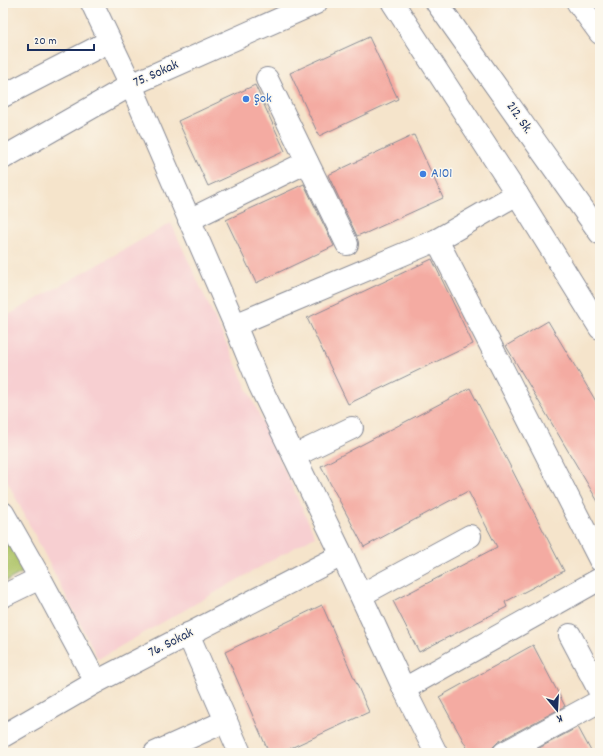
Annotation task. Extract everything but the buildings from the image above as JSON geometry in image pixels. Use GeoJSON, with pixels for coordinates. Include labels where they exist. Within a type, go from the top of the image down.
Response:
{"type":"FeatureCollection","features":[{"type":"Feature","properties":{"kind":"street"},"geometry":{"type":"LineString","coordinates":[[92,3],[131,85],[260,386],[436,753]]}},
{"type":"Feature","properties":{"kind":"street","name":"75. Sokak"},"geometry":{"type":"LineString","coordinates":[[3,158],[131,85],[316,3]]}},
{"type":"Feature","properties":{"kind":"street"},"geometry":{"type":"LineString","coordinates":[[393,3],[600,328]]}},
{"type":"Feature","properties":{"kind":"street","name":"212. Sk."},"geometry":{"type":"LineString","coordinates":[[437,3],[600,233]]}},
{"type":"Feature","properties":{"kind":"street"},"geometry":{"type":"LineString","coordinates":[[578,3],[600,33]]}},
{"type":"Feature","properties":{"kind":"street"},"geometry":{"type":"LineString","coordinates":[[3,96],[110,41]]}},
{"type":"Feature","properties":{"kind":"street"},"geometry":{"type":"LineString","coordinates":[[267,79],[347,244]]}},
{"type":"Feature","properties":{"kind":"street"},"geometry":{"type":"LineString","coordinates":[[189,220],[307,162]]}},
{"type":"Feature","properties":{"kind":"street"},"geometry":{"type":"LineString","coordinates":[[235,325],[437,240],[516,194]]}},
{"type":"Feature","properties":{"kind":"street"},"geometry":{"type":"LineString","coordinates":[[437,240],[600,560]]}},
{"type":"Feature","properties":{"kind":"street"},"geometry":{"type":"LineString","coordinates":[[294,456],[352,428]]}},
{"type":"Feature","properties":{"kind":"street"},"geometry":{"type":"LineString","coordinates":[[3,513],[96,682]]}},
{"type":"Feature","properties":{"kind":"street"},"geometry":{"type":"LineString","coordinates":[[360,595],[470,536]]}},
{"type":"Feature","properties":{"kind":"street","name":"76. Sokak"},"geometry":{"type":"LineString","coordinates":[[3,736],[96,682],[342,555]]}},
{"type":"Feature","properties":{"kind":"street"},"geometry":{"type":"LineString","coordinates":[[3,596],[40,578]]}},
{"type":"Feature","properties":{"kind":"street"},"geometry":{"type":"LineString","coordinates":[[404,689],[600,579]]}},
{"type":"Feature","properties":{"kind":"street"},"geometry":{"type":"LineString","coordinates":[[188,634],[240,753]]}},
{"type":"Feature","properties":{"kind":"street"},"geometry":{"type":"LineString","coordinates":[[570,635],[600,692]]}},
{"type":"Feature","properties":{"kind":"street"},"geometry":{"type":"LineString","coordinates":[[504,753],[600,701]]}},
{"type":"Feature","properties":{"kind":"street"},"geometry":{"type":"LineString","coordinates":[[156,753],[226,721]]}},
{"type":"Feature","properties":{"kind":"shaded area"},"geometry":{"type":"Polygon","coordinates":[[[171,223],[315,536],[98,659],[3,473],[3,318],[171,223]]]}},
{"type":"Feature","properties":{"kind":"green space"},"geometry":{"type":"Polygon","coordinates":[[[3,530],[25,571],[3,583],[3,530]]]}},
{"type":"Feature","properties":{"kind":"place","name":"Şok"},"geometry":{"type":"Point","coordinates":[246,99]}},
{"type":"Feature","properties":{"kind":"place","name":"A101"},"geometry":{"type":"Point","coordinates":[423,174]}}]}
